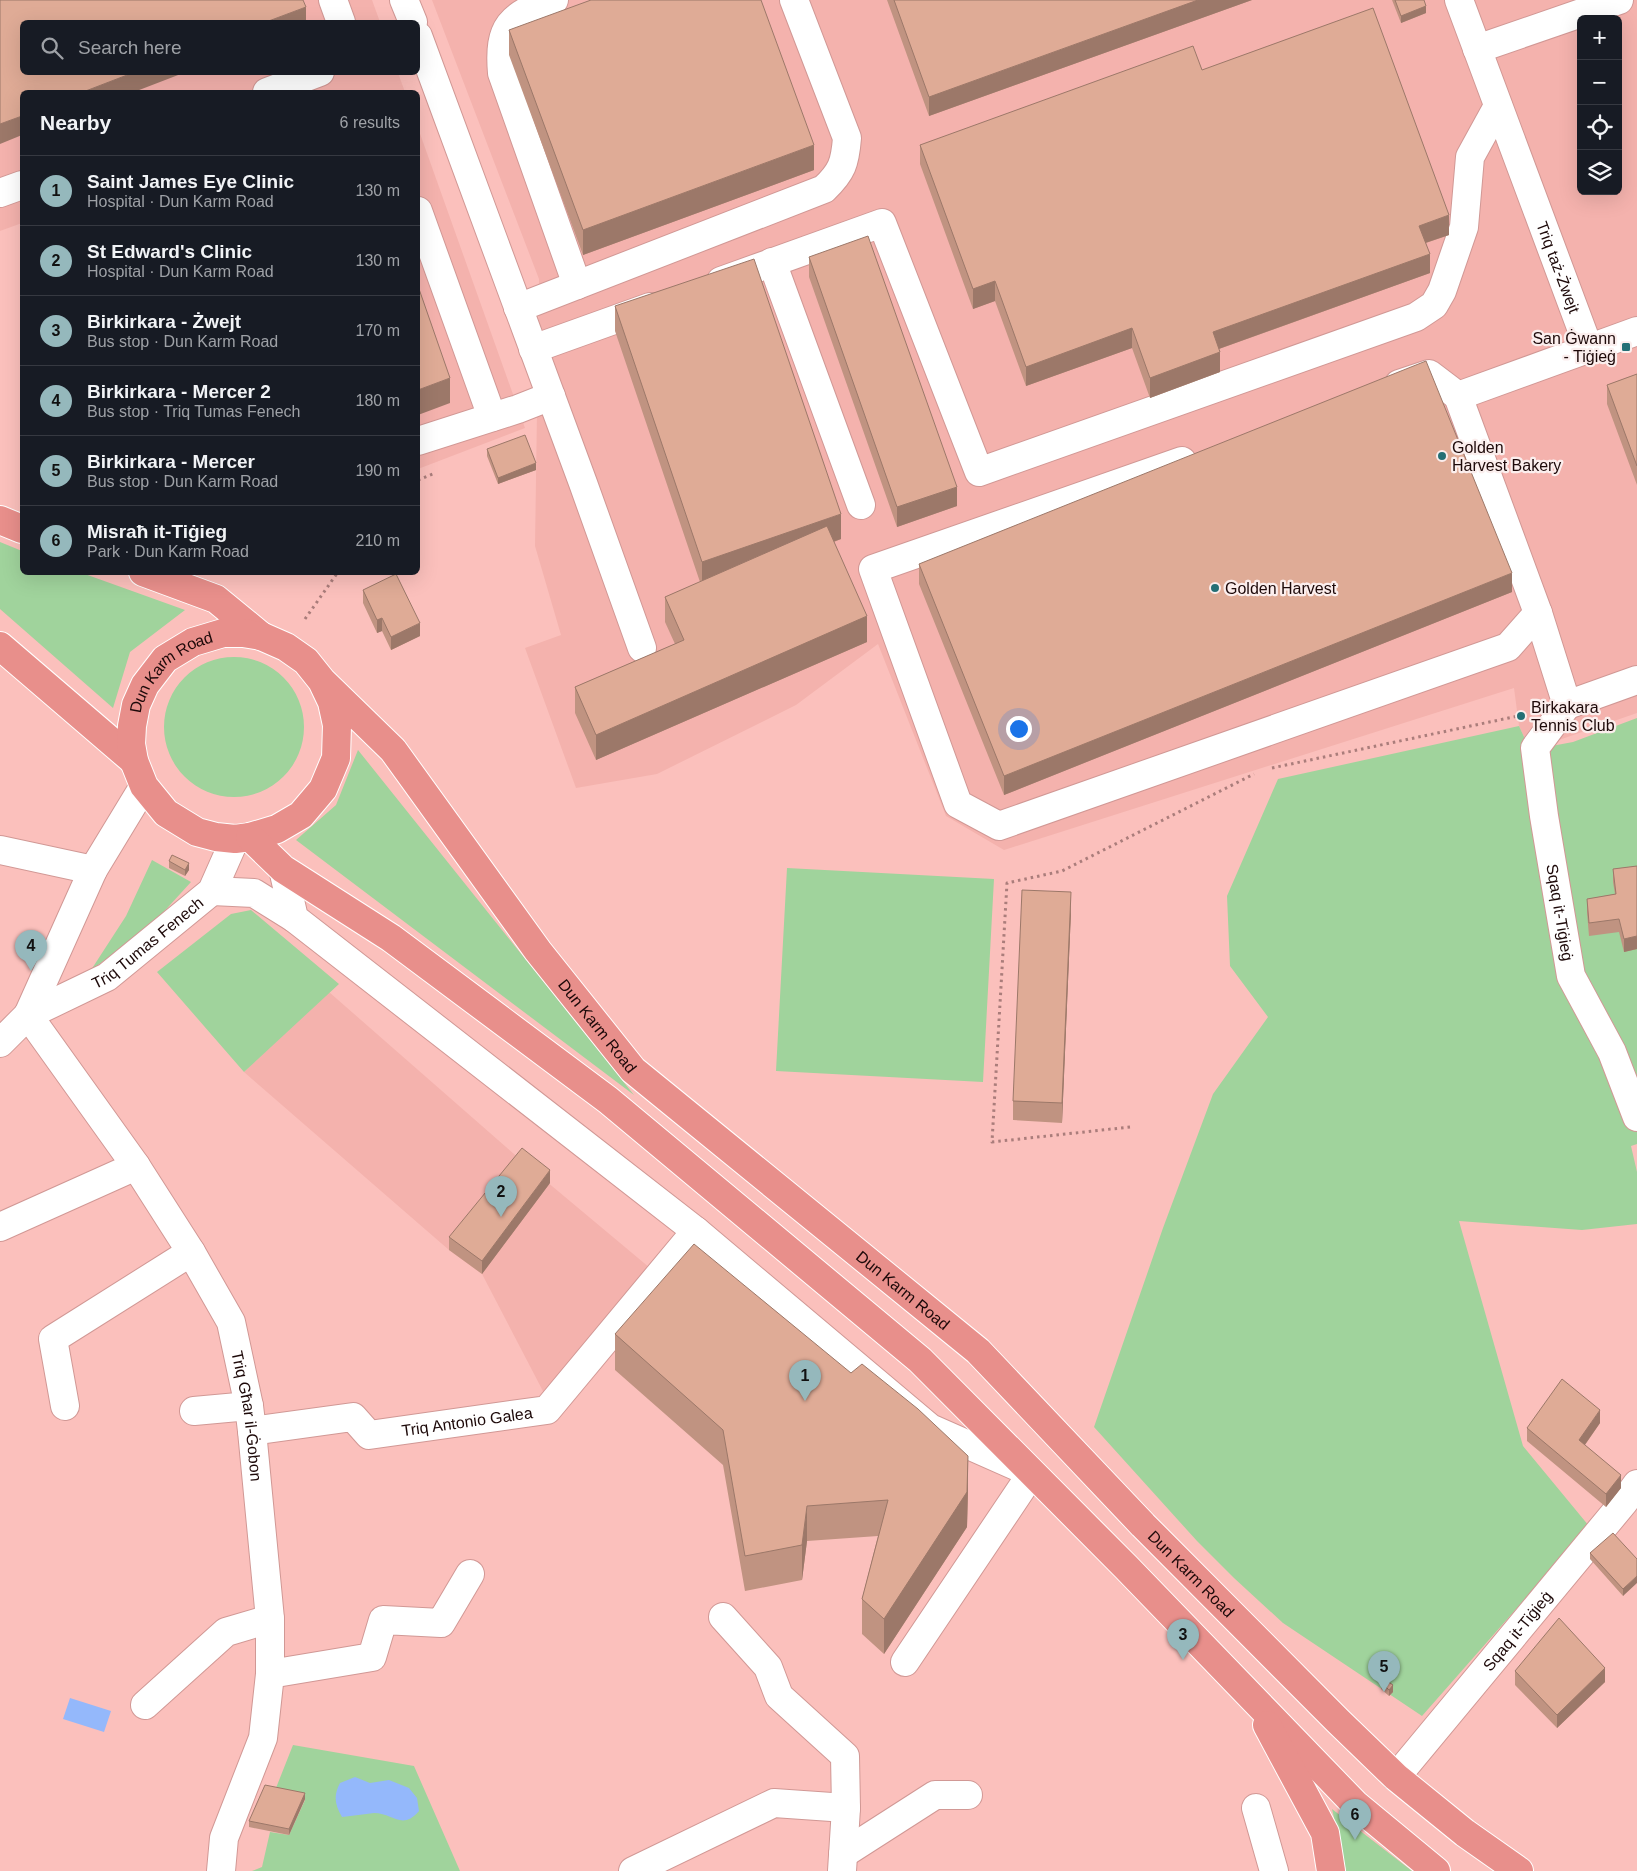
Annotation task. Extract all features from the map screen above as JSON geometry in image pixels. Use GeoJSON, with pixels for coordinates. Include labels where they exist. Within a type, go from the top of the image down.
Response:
{"type":"FeatureCollection","features":[{"type":"Feature","properties":{"kind":"highway"},"geometry":{"type":"LineString","coordinates":[[0,520],[20,528]]}},
{"type":"Feature","properties":{"kind":"highway","name":"Dun Karm Road"},"geometry":{"type":"LineString","coordinates":[[151,575],[216,599],[261,636]]}},
{"type":"Feature","properties":{"kind":"highway","name":"Dun Karm Road"},"geometry":{"type":"LineString","coordinates":[[139,773],[131,744],[136,705],[145,685],[165,659],[192,642],[223,633],[243,633],[261,636],[286,646],[306,661],[322,680],[393,750],[538,951],[633,1070],[978,1350],[1143,1525],[1396,1777],[1465,1833],[1519,1871]]}},
{"type":"Feature","properties":{"kind":"highway","name":"Dun Karm Road"},"geometry":{"type":"LineString","coordinates":[[0,646],[139,773],[166,813],[197,832],[216,837],[242,838],[277,829],[301,814],[323,789],[336,758],[337,725],[332,702],[322,680]]}},
{"type":"Feature","properties":{"kind":"highway"},"geometry":{"type":"LineString","coordinates":[[242,838],[283,870],[390,938],[608,1100],[920,1360],[1126,1567],[1355,1804],[1436,1871]]}},
{"type":"Feature","properties":{"kind":"highway"},"geometry":{"type":"LineString","coordinates":[[1251,1696],[1324,1833],[1332,1871]]}},
{"type":"Feature","properties":{"kind":"street"},"geometry":{"type":"LineString","coordinates":[[333,0],[341,20]]}},
{"type":"Feature","properties":{"kind":"street"},"geometry":{"type":"LineString","coordinates":[[405,0],[412,20]]}},
{"type":"Feature","properties":{"kind":"street"},"geometry":{"type":"LineString","coordinates":[[554,0],[517,16],[504,32],[500,51],[502,73],[577,285]]}},
{"type":"Feature","properties":{"kind":"street"},"geometry":{"type":"LineString","coordinates":[[518,308],[824,189],[838,176],[846,158],[847,138],[794,0]]}},
{"type":"Feature","properties":{"kind":"street","name":"Triq taż-Żwejt"},"geometry":{"type":"LineString","coordinates":[[1459,0],[1589,349]]}},
{"type":"Feature","properties":{"kind":"street"},"geometry":{"type":"LineString","coordinates":[[1477,49],[1619,0]]}},
{"type":"Feature","properties":{"kind":"street"},"geometry":{"type":"LineString","coordinates":[[420,41],[642,648]]}},
{"type":"Feature","properties":{"kind":"street"},"geometry":{"type":"LineString","coordinates":[[272,90],[312,75]]}},
{"type":"Feature","properties":{"kind":"street"},"geometry":{"type":"LineString","coordinates":[[699,289],[882,223],[979,472],[1416,317],[1434,305],[1442,292],[1464,227],[1470,158],[1498,106]]}},
{"type":"Feature","properties":{"kind":"street"},"geometry":{"type":"LineString","coordinates":[[0,193],[20,185]]}},
{"type":"Feature","properties":{"kind":"street"},"geometry":{"type":"LineString","coordinates":[[420,217],[492,417]]}},
{"type":"Feature","properties":{"kind":"street"},"geometry":{"type":"LineString","coordinates":[[772,262],[861,504]]}},
{"type":"Feature","properties":{"kind":"street"},"geometry":{"type":"LineString","coordinates":[[533,349],[671,299]]}},
{"type":"Feature","properties":{"kind":"street"},"geometry":{"type":"LineString","coordinates":[[1458,396],[1637,331]]}},
{"type":"Feature","properties":{"kind":"street"},"geometry":{"type":"LineString","coordinates":[[1372,394],[1428,374],[1458,396],[1538,613],[1567,705],[1637,680]]}},
{"type":"Feature","properties":{"kind":"street"},"geometry":{"type":"LineString","coordinates":[[420,441],[551,396]]}},
{"type":"Feature","properties":{"kind":"street"},"geometry":{"type":"LineString","coordinates":[[1203,453],[873,569],[958,804],[1000,826],[1508,646],[1538,613]]}},
{"type":"Feature","properties":{"kind":"street","name":"Sqaq it-Tiġieġ"},"geometry":{"type":"LineString","coordinates":[[1567,705],[1535,748],[1571,976],[1612,1052],[1637,1117]]}},
{"type":"Feature","properties":{"kind":"street","name":"Triq Tumas Fenech"},"geometry":{"type":"LineString","coordinates":[[28,1015],[139,773]]}},
{"type":"Feature","properties":{"kind":"street","name":"Triq Tumas Fenech"},"geometry":{"type":"LineString","coordinates":[[0,1043],[28,1015],[107,977],[212,891],[242,838]]}},
{"type":"Feature","properties":{"kind":"street"},"geometry":{"type":"LineString","coordinates":[[0,850],[93,870]]}},
{"type":"Feature","properties":{"kind":"street"},"geometry":{"type":"LineString","coordinates":[[283,870],[294,918]]}},
{"type":"Feature","properties":{"kind":"street"},"geometry":{"type":"LineString","coordinates":[[212,891],[254,893],[294,918],[696,1231],[930,1428],[1032,1473],[906,1662]]}},
{"type":"Feature","properties":{"kind":"street","name":"Triq Għar il-Ġobon"},"geometry":{"type":"LineString","coordinates":[[28,1015],[136,1166],[231,1322],[250,1419],[270,1618],[270,1674],[263,1738],[224,1838],[221,1871]]}},
{"type":"Feature","properties":{"kind":"street"},"geometry":{"type":"LineString","coordinates":[[0,1227],[136,1166]]}},
{"type":"Feature","properties":{"kind":"street","name":"Triq Antonio Galea"},"geometry":{"type":"LineString","coordinates":[[250,1419],[353,1417],[369,1434],[547,1410],[696,1231]]}},
{"type":"Feature","properties":{"kind":"street"},"geometry":{"type":"LineString","coordinates":[[66,1406],[53,1339],[190,1252]]}},
{"type":"Feature","properties":{"kind":"street"},"geometry":{"type":"LineString","coordinates":[[194,1411],[250,1419]]}},
{"type":"Feature","properties":{"kind":"street","name":"Sqaq it-Tiġieġ"},"geometry":{"type":"LineString","coordinates":[[1396,1777],[1637,1484]]}},
{"type":"Feature","properties":{"kind":"street"},"geometry":{"type":"LineString","coordinates":[[270,1674],[372,1658],[384,1620],[441,1624],[470,1574]]}},
{"type":"Feature","properties":{"kind":"street"},"geometry":{"type":"LineString","coordinates":[[723,1617],[768,1667],[779,1696],[845,1756],[846,1808],[842,1862]]}},
{"type":"Feature","properties":{"kind":"street"},"geometry":{"type":"LineString","coordinates":[[145,1705],[226,1632],[270,1618]]}},
{"type":"Feature","properties":{"kind":"street"},"geometry":{"type":"LineString","coordinates":[[842,1862],[935,1794],[968,1794]]}},
{"type":"Feature","properties":{"kind":"street"},"geometry":{"type":"LineString","coordinates":[[633,1871],[774,1803],[846,1808]]}},
{"type":"Feature","properties":{"kind":"street"},"geometry":{"type":"LineString","coordinates":[[1256,1808],[1274,1871]]}},
{"type":"Feature","properties":{"kind":"path"},"geometry":{"type":"LineString","coordinates":[[286,646],[336,575]]}},
{"type":"Feature","properties":{"kind":"path"},"geometry":{"type":"LineString","coordinates":[[1271,768],[1567,705]]}},
{"type":"Feature","properties":{"kind":"path"},"geometry":{"type":"LineString","coordinates":[[1130,1127],[992,1142],[1007,883],[1062,871],[1262,770]]}},
{"type":"Feature","properties":{"kind":"shaded area"},"geometry":{"type":"Polygon","coordinates":[[[0,0],[372,0],[379,20],[20,20],[20,75],[399,75],[404,90],[20,90],[20,224],[0,231],[0,0]]]}},
{"type":"Feature","properties":{"kind":"shaded area"},"geometry":{"type":"Polygon","coordinates":[[[432,0],[1637,0],[1637,713],[1530,750],[1519,726],[1514,688],[1004,850],[946,816],[878,644],[796,705],[657,774],[576,788],[525,648],[561,635],[535,546],[539,279],[432,0]]]}},
{"type":"Feature","properties":{"kind":"shaded area"},"geometry":{"type":"Polygon","coordinates":[[[420,134],[525,428],[420,468],[420,134]]]}},
{"type":"Feature","properties":{"kind":"shaded area"},"geometry":{"type":"Polygon","coordinates":[[[329,992],[522,1161],[650,1268],[545,1395],[482,1274],[449,1250],[244,1072],[329,992]]]}},
{"type":"Feature","properties":{"kind":"green space"},"geometry":{"type":"Polygon","coordinates":[[[0,542],[20,550],[20,575],[88,575],[185,610],[130,652],[113,708],[0,609],[0,542]]]}},
{"type":"Feature","properties":{"kind":"green space"},"geometry":{"type":"Polygon","coordinates":[[[234,657],[261,663],[273,669],[283,678],[292,688],[298,700],[304,727],[298,754],[292,766],[283,776],[273,785],[261,791],[234,797],[207,791],[195,785],[185,776],[176,766],[170,754],[164,727],[170,700],[176,688],[185,678],[195,669],[207,663],[234,657]]]}},
{"type":"Feature","properties":{"kind":"green space"},"geometry":{"type":"Polygon","coordinates":[[[1637,718],[1637,1144],[1631,1146],[1637,1172],[1637,1224],[1582,1230],[1459,1221],[1523,1446],[1589,1526],[1422,1716],[1283,1623],[1197,1541],[1094,1427],[1163,1228],[1213,1094],[1268,1017],[1230,966],[1227,896],[1278,779],[1519,726],[1530,750],[1573,742],[1637,718]]]}},
{"type":"Feature","properties":{"kind":"green space"},"geometry":{"type":"Polygon","coordinates":[[[358,750],[634,1095],[296,840],[336,805],[358,750]]]}},
{"type":"Feature","properties":{"kind":"green space"},"geometry":{"type":"Polygon","coordinates":[[[152,860],[191,882],[149,928],[91,970],[126,916],[152,860]]]}},
{"type":"Feature","properties":{"kind":"green space"},"geometry":{"type":"Polygon","coordinates":[[[787,868],[994,879],[983,1082],[776,1071],[787,868]]]}},
{"type":"Feature","properties":{"kind":"green space"},"geometry":{"type":"Polygon","coordinates":[[[251,910],[339,984],[244,1072],[157,972],[231,914],[251,910]]]}},
{"type":"Feature","properties":{"kind":"green space"},"geometry":{"type":"Polygon","coordinates":[[[293,1745],[414,1766],[460,1871],[252,1871],[262,1867],[270,1832],[289,1835],[305,1800],[274,1793],[293,1745]]]}},
{"type":"Feature","properties":{"kind":"green space"},"geometry":{"type":"Polygon","coordinates":[[[1332,1809],[1412,1871],[1346,1871],[1332,1809]]]}},
{"type":"Feature","properties":{"kind":"water"},"geometry":{"type":"Polygon","coordinates":[[[70,1698],[111,1711],[104,1732],[63,1719],[70,1698]]]}},
{"type":"Feature","properties":{"kind":"water"},"geometry":{"type":"Polygon","coordinates":[[[355,1777],[370,1783],[389,1780],[409,1788],[417,1798],[419,1811],[407,1820],[397,1820],[374,1813],[342,1817],[336,1800],[336,1792],[340,1783],[355,1777]]]}},
{"type":"Feature","properties":{"kind":"building"},"geometry":{"type":"Polygon","coordinates":[[[0,0],[303,0],[306,7],[271,20],[20,20],[20,75],[127,75],[88,90],[20,90],[20,117],[0,124],[0,0]]]}},
{"type":"Feature","properties":{"kind":"building"},"geometry":{"type":"Polygon","coordinates":[[[591,0],[761,0],[814,145],[583,230],[509,30],[591,0]]]}},
{"type":"Feature","properties":{"kind":"building"},"geometry":{"type":"Polygon","coordinates":[[[894,0],[1198,0],[929,97],[894,0]]]}},
{"type":"Feature","properties":{"kind":"building"},"geometry":{"type":"Polygon","coordinates":[[[1395,0],[1424,0],[1426,6],[1401,16],[1395,0]]]}},
{"type":"Feature","properties":{"kind":"building"},"geometry":{"type":"Polygon","coordinates":[[[1373,8],[1449,215],[1419,226],[1430,254],[1213,332],[1220,352],[1150,378],[1132,328],[1026,367],[995,281],[973,289],[920,145],[1193,46],[1202,70],[1373,8]]]}},
{"type":"Feature","properties":{"kind":"building"},"geometry":{"type":"Polygon","coordinates":[[[868,236],[957,487],[897,507],[809,257],[868,236]]]}},
{"type":"Feature","properties":{"kind":"building"},"geometry":{"type":"Polygon","coordinates":[[[754,259],[841,514],[702,562],[615,306],[754,259]]]}},
{"type":"Feature","properties":{"kind":"building"},"geometry":{"type":"Polygon","coordinates":[[[420,292],[450,378],[420,389],[420,292]]]}},
{"type":"Feature","properties":{"kind":"building","name":"Golden Harvest"},"geometry":{"type":"Polygon","coordinates":[[[1426,361],[1512,573],[1004,776],[919,564],[1426,361]]]}},
{"type":"Feature","properties":{"kind":"building"},"geometry":{"type":"Polygon","coordinates":[[[1637,374],[1637,466],[1607,385],[1637,374]]]}},
{"type":"Feature","properties":{"kind":"building"},"geometry":{"type":"Polygon","coordinates":[[[525,435],[536,463],[498,478],[487,449],[525,435]]]}},
{"type":"Feature","properties":{"kind":"building"},"geometry":{"type":"Polygon","coordinates":[[[827,526],[867,616],[596,735],[575,687],[684,640],[665,597],[827,526]]]}},
{"type":"Feature","properties":{"kind":"building"},"geometry":{"type":"Polygon","coordinates":[[[396,575],[420,623],[391,637],[382,618],[377,620],[363,590],[396,575]]]}},
{"type":"Feature","properties":{"kind":"building"},"geometry":{"type":"Polygon","coordinates":[[[172,855],[189,863],[185,870],[169,861],[172,855]]]}},
{"type":"Feature","properties":{"kind":"building"},"geometry":{"type":"Polygon","coordinates":[[[1637,866],[1637,936],[1624,939],[1619,919],[1589,923],[1587,899],[1616,894],[1613,869],[1637,866]]]}},
{"type":"Feature","properties":{"kind":"building"},"geometry":{"type":"Polygon","coordinates":[[[1022,890],[1071,892],[1062,1103],[1013,1101],[1022,890]]]}},
{"type":"Feature","properties":{"kind":"building"},"geometry":{"type":"Polygon","coordinates":[[[522,1148],[550,1170],[482,1261],[449,1237],[522,1148]]]}},
{"type":"Feature","properties":{"kind":"building"},"geometry":{"type":"Polygon","coordinates":[[[694,1244],[851,1373],[862,1364],[918,1409],[968,1456],[967,1492],[884,1619],[862,1599],[888,1500],[807,1506],[802,1545],[745,1556],[723,1430],[615,1334],[694,1244]]]}},
{"type":"Feature","properties":{"kind":"building"},"geometry":{"type":"Polygon","coordinates":[[[1562,1379],[1600,1410],[1579,1440],[1621,1475],[1606,1494],[1527,1428],[1562,1379]]]}},
{"type":"Feature","properties":{"kind":"building"},"geometry":{"type":"Polygon","coordinates":[[[1613,1533],[1637,1559],[1637,1576],[1623,1589],[1590,1553],[1613,1533]]]}},
{"type":"Feature","properties":{"kind":"building"},"geometry":{"type":"Polygon","coordinates":[[[1559,1618],[1605,1668],[1557,1715],[1515,1671],[1559,1618]]]}},
{"type":"Feature","properties":{"kind":"building"},"geometry":{"type":"Polygon","coordinates":[[[1384,1679],[1393,1685],[1389,1690],[1381,1682],[1384,1679]]]}},
{"type":"Feature","properties":{"kind":"building"},"geometry":{"type":"Polygon","coordinates":[[[265,1785],[305,1793],[289,1829],[249,1821],[265,1785]]]}},
{"type":"Feature","properties":{"kind":"place","name":"San Ġwann - Tiġieġ"},"geometry":{"type":"Point","coordinates":[1626,347]}},
{"type":"Feature","properties":{"kind":"place","name":"Golden Harvest Bakery"},"geometry":{"type":"Point","coordinates":[1442,456]}},
{"type":"Feature","properties":{"kind":"place","name":"Golden Harvest"},"geometry":{"type":"Point","coordinates":[1215,588]}},
{"type":"Feature","properties":{"kind":"place","name":"Birkakara Tennis Club"},"geometry":{"type":"Point","coordinates":[1521,716]}},
{"type":"Feature","properties":{"kind":"place","name":"Birkirkara - Mercer 2"},"geometry":{"type":"Point","coordinates":[31,971]}},
{"type":"Feature","properties":{"kind":"place","name":"St Edward's Clinic"},"geometry":{"type":"Point","coordinates":[501,1217]}},
{"type":"Feature","properties":{"kind":"place","name":"Saint James Eye Clinic"},"geometry":{"type":"Point","coordinates":[805,1401]}},
{"type":"Feature","properties":{"kind":"place","name":"Birkirkara - Żwejt"},"geometry":{"type":"Point","coordinates":[1183,1660]}},
{"type":"Feature","properties":{"kind":"place","name":"Birkirkara - Mercer"},"geometry":{"type":"Point","coordinates":[1384,1692]}},
{"type":"Feature","properties":{"kind":"place","name":"Misraħ it-Tiġieg"},"geometry":{"type":"Point","coordinates":[1355,1840]}}]}
